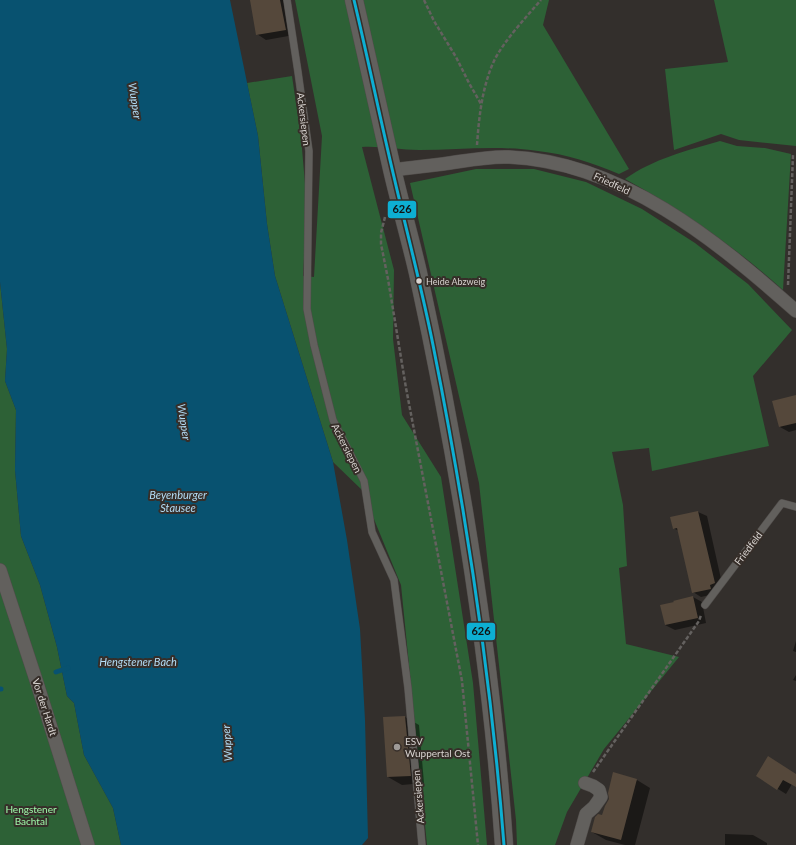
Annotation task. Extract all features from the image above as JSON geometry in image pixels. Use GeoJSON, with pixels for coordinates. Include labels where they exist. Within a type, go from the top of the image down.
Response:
{"type":"FeatureCollection","features":[{"type":"Feature","properties":{"kind":"main road"},"geometry":{"type":"LineString","coordinates":[[354,0],[392,170],[418,272],[448,422],[482,626],[497,752],[504,845]]}},
{"type":"Feature","properties":{"kind":"street","name":"Friedfeld"},"geometry":{"type":"LineString","coordinates":[[392,170],[497,157],[536,159],[590,172],[660,207],[685,223],[739,262],[792,307]]}},
{"type":"Feature","properties":{"kind":"street","name":"Vor der Hardt"},"geometry":{"type":"LineString","coordinates":[[0,570],[88,845]]}},
{"type":"Feature","properties":{"kind":"street"},"geometry":{"type":"LineString","coordinates":[[577,845],[586,814],[594,807],[601,797],[599,790],[594,786],[585,783]]}},
{"type":"Feature","properties":{"kind":"lane","name":"Ackersiepen"},"geometry":{"type":"LineString","coordinates":[[287,0],[309,151],[307,309],[314,345],[333,420],[364,482],[372,532],[394,580],[408,688],[422,845]]}},
{"type":"Feature","properties":{"kind":"lane","name":"Friedfeld"},"geometry":{"type":"LineString","coordinates":[[705,605],[782,503],[796,507]]}},
{"type":"Feature","properties":{"kind":"path"},"geometry":{"type":"LineString","coordinates":[[424,0],[434,21],[456,57],[468,83],[481,104]]}},
{"type":"Feature","properties":{"kind":"path"},"geometry":{"type":"LineString","coordinates":[[476,159],[481,104],[489,73],[495,60],[519,26],[541,0]]}},
{"type":"Feature","properties":{"kind":"path"},"geometry":{"type":"LineString","coordinates":[[792,307],[793,155]]}},
{"type":"Feature","properties":{"kind":"path"},"geometry":{"type":"LineString","coordinates":[[386,211],[381,233],[381,244],[406,388],[462,681],[478,845]]}},
{"type":"Feature","properties":{"kind":"path"},"geometry":{"type":"LineString","coordinates":[[585,783],[699,621],[705,605]]}},
{"type":"Feature","properties":{"kind":"green space"},"geometry":{"type":"Polygon","coordinates":[[[295,0],[549,0],[543,25],[629,169],[619,174],[569,157],[548,152],[523,149],[493,148],[419,150],[362,147],[394,270],[393,339],[402,415],[441,477],[473,683],[487,845],[427,845],[401,585],[362,490],[333,462],[275,276],[267,224],[258,136],[247,83],[292,76],[301,137],[307,207],[303,276],[314,277],[322,136],[295,0]]]}},
{"type":"Feature","properties":{"kind":"green space"},"geometry":{"type":"Polygon","coordinates":[[[714,0],[796,0],[796,146],[739,140],[721,134],[674,150],[665,69],[728,62],[714,0]]]}},
{"type":"Feature","properties":{"kind":"green space"},"geometry":{"type":"Polygon","coordinates":[[[720,141],[737,146],[765,148],[791,154],[783,290],[727,244],[688,217],[625,179],[659,161],[720,141]]]}},
{"type":"Feature","properties":{"kind":"green space"},"geometry":{"type":"Polygon","coordinates":[[[476,169],[534,169],[586,182],[642,209],[695,243],[748,284],[792,330],[753,376],[769,446],[652,471],[649,448],[612,452],[623,505],[627,566],[619,568],[626,644],[679,657],[604,749],[567,812],[555,845],[517,845],[516,820],[479,483],[410,183],[476,169]]]}},
{"type":"Feature","properties":{"kind":"green space","name":"Hengstener Bachtal"},"geometry":{"type":"Polygon","coordinates":[[[0,282],[7,349],[5,381],[16,410],[15,470],[21,536],[40,585],[57,647],[67,696],[74,703],[84,755],[113,808],[121,845],[0,845],[0,282]]]}},
{"type":"Feature","properties":{"kind":"water","name":"Beyenburger Stausee"},"geometry":{"type":"Polygon","coordinates":[[[0,0],[230,0],[258,136],[267,224],[275,276],[333,462],[347,540],[360,629],[365,720],[368,838],[362,845],[121,845],[113,808],[84,755],[74,703],[67,696],[57,647],[40,585],[21,536],[15,470],[16,410],[5,381],[7,349],[0,282],[0,0]]]}},
{"type":"Feature","properties":{"kind":"building"},"geometry":{"type":"Polygon","coordinates":[[[250,0],[280,0],[286,30],[256,35],[250,0]]]}},
{"type":"Feature","properties":{"kind":"building"},"geometry":{"type":"Polygon","coordinates":[[[796,395],[796,423],[779,427],[772,401],[796,395]]]}},
{"type":"Feature","properties":{"kind":"building"},"geometry":{"type":"Polygon","coordinates":[[[698,511],[715,583],[710,585],[711,589],[692,593],[677,528],[673,529],[670,517],[698,511]]]}},
{"type":"Feature","properties":{"kind":"building"},"geometry":{"type":"Polygon","coordinates":[[[693,596],[698,618],[665,625],[660,605],[693,596]]]}},
{"type":"Feature","properties":{"kind":"building","name":"ESV Wuppertal Ost"},"geometry":{"type":"Polygon","coordinates":[[[405,716],[411,776],[387,777],[383,717],[405,716]]]}},
{"type":"Feature","properties":{"kind":"building"},"geometry":{"type":"Polygon","coordinates":[[[768,756],[796,774],[796,787],[783,780],[777,790],[756,776],[768,756]]]}},
{"type":"Feature","properties":{"kind":"building"},"geometry":{"type":"Polygon","coordinates":[[[613,772],[637,779],[621,840],[591,832],[595,817],[598,814],[602,815],[609,799],[608,793],[613,772]]]}},
{"type":"Feature","properties":{"kind":"waterway","name":"Hengstener Bach"},"geometry":{"type":"LineString","coordinates":[[56,672],[68,668]]}},
{"type":"Feature","properties":{"kind":"transit line","name":"626"},"geometry":{"type":"LineString","coordinates":[[354,0],[429,324],[445,407],[467,532],[485,657],[499,782],[504,845]]}},
{"type":"Feature","properties":{"kind":"place","name":"Heide Abzweig"},"geometry":{"type":"Point","coordinates":[419,281]}},
{"type":"Feature","properties":{"kind":"place","name":"ESV Wuppertal Ost"},"geometry":{"type":"Point","coordinates":[397,747]}},
{"type":"Feature","properties":{"kind":"water label","name":"Wupper"},"geometry":{"type":"Point","coordinates":[135,101]}},
{"type":"Feature","properties":{"kind":"water label","name":"Wupper"},"geometry":{"type":"Point","coordinates":[184,422]}},
{"type":"Feature","properties":{"kind":"water label","name":"Wupper"},"geometry":{"type":"Point","coordinates":[227,743]}}]}
